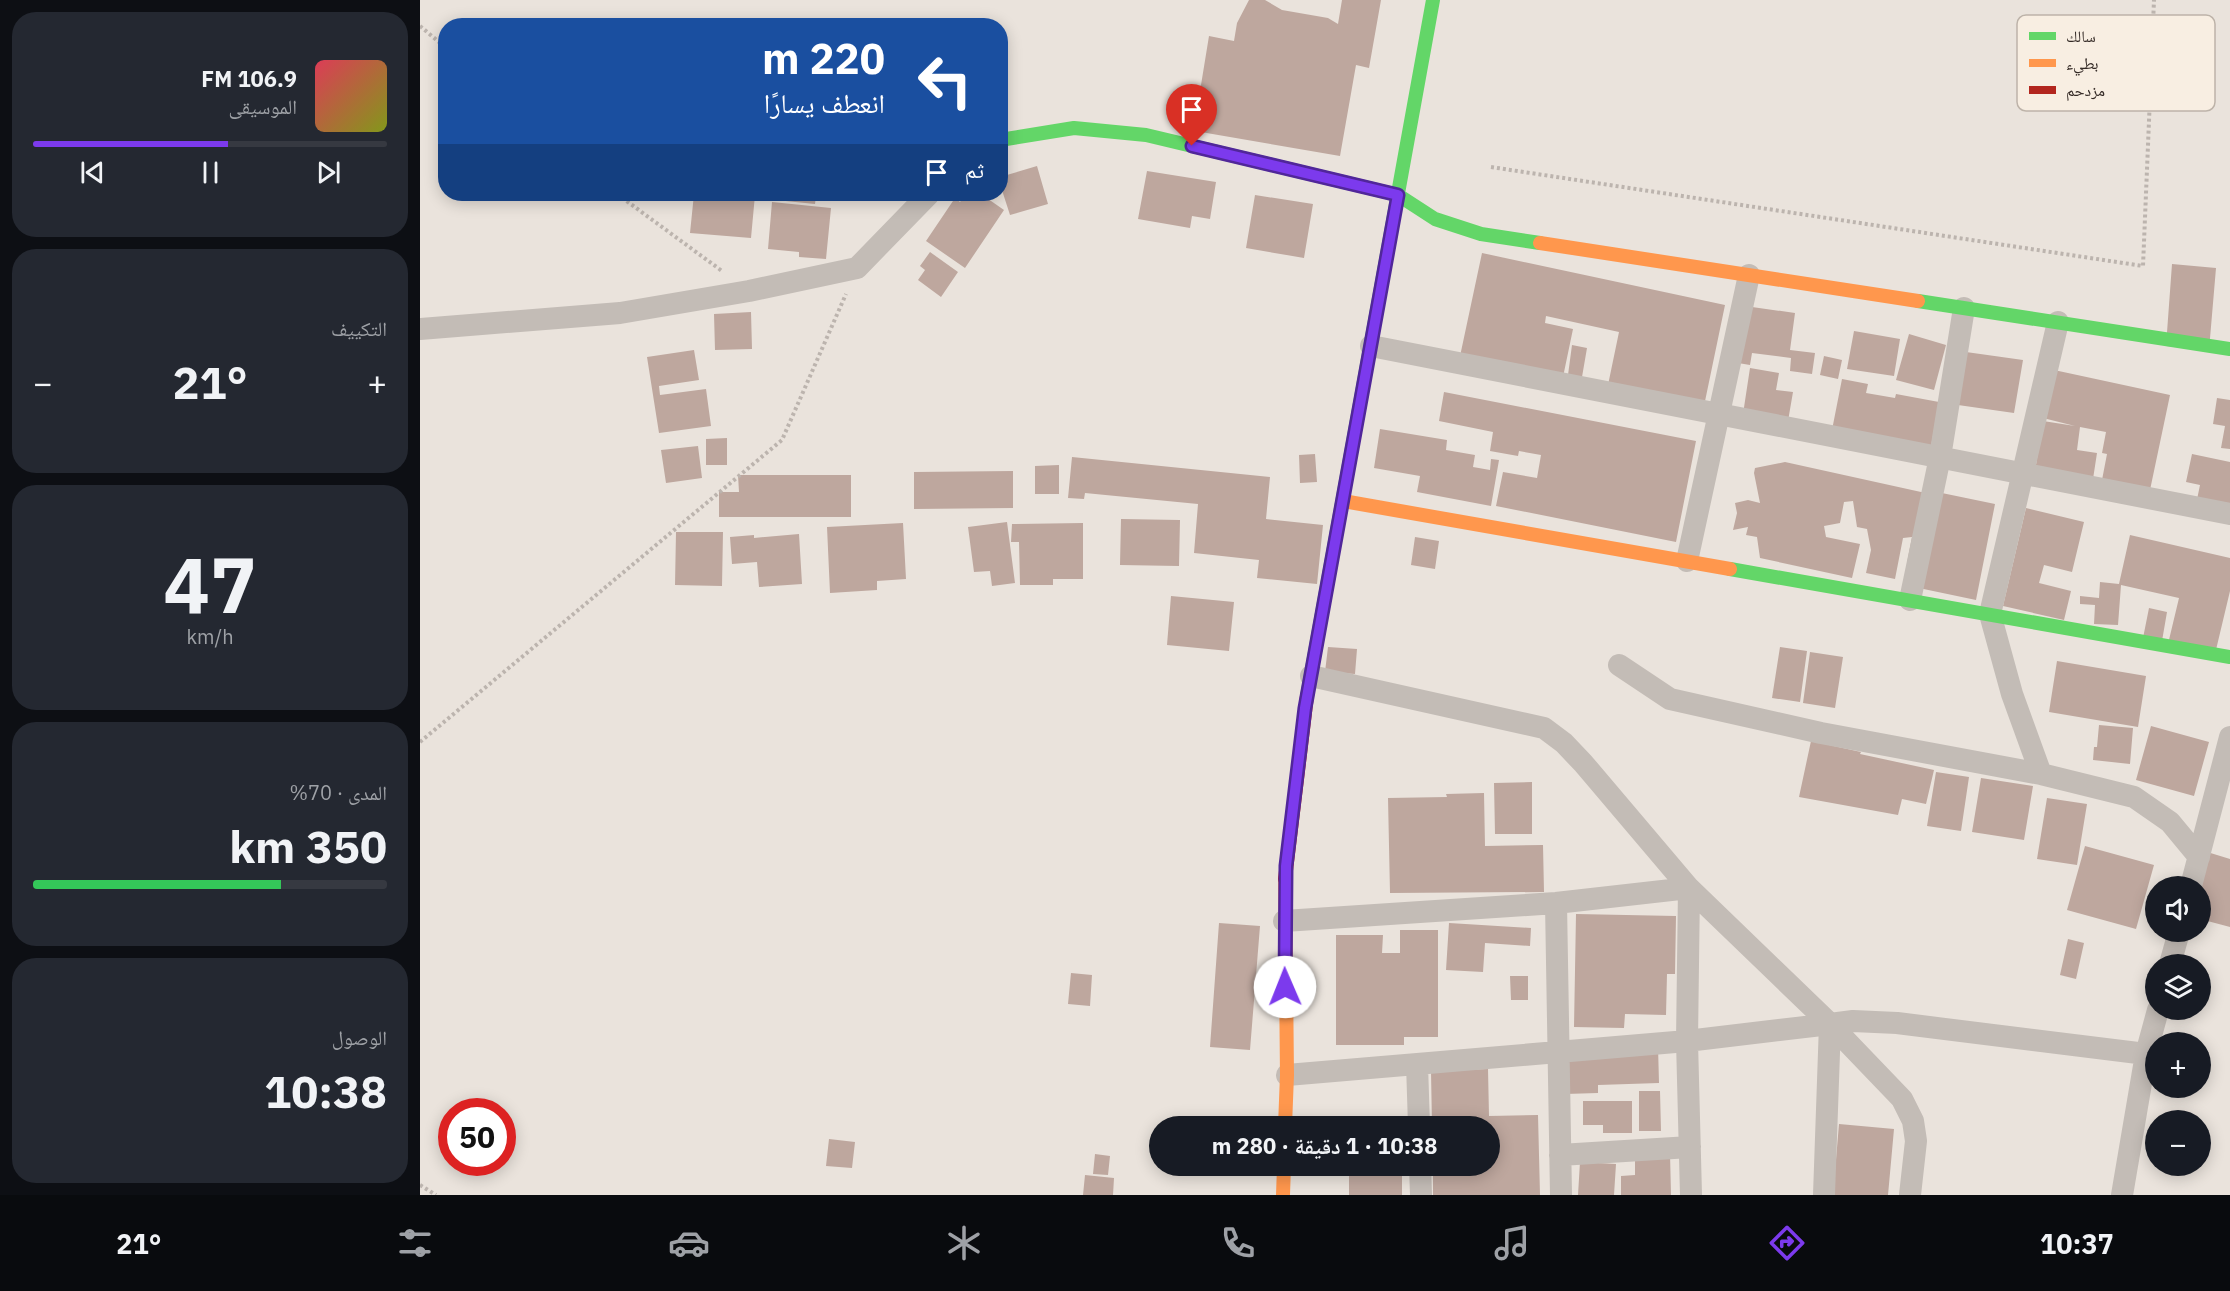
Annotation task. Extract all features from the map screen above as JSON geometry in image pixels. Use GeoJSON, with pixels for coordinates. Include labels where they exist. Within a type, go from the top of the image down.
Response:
{"type":"FeatureCollection","features":[{"type":"Feature","properties":{"kind":"street"},"geometry":{"type":"LineString","coordinates":[[1286,1116],[1284,921],[1286,866],[1305,708],[1433,0]]}},
{"type":"Feature","properties":{"kind":"street"},"geometry":{"type":"LineString","coordinates":[[1008,139],[1074,128],[1146,135],[1398,195],[1435,219],[1481,234],[2230,349]]}},
{"type":"Feature","properties":{"kind":"street"},"geometry":{"type":"LineString","coordinates":[[420,329],[620,313],[749,291],[857,268],[922,201]]}},
{"type":"Feature","properties":{"kind":"street"},"geometry":{"type":"LineString","coordinates":[[1687,561],[1749,275]]}},
{"type":"Feature","properties":{"kind":"street"},"geometry":{"type":"LineString","coordinates":[[1910,600],[1940,457],[1964,308]]}},
{"type":"Feature","properties":{"kind":"street"},"geometry":{"type":"LineString","coordinates":[[2042,774],[2012,694],[1990,614],[2058,322]]}},
{"type":"Feature","properties":{"kind":"street"},"geometry":{"type":"LineString","coordinates":[[1371,346],[2230,514]]}},
{"type":"Feature","properties":{"kind":"street"},"geometry":{"type":"LineString","coordinates":[[1343,501],[2230,657]]}},
{"type":"Feature","properties":{"kind":"street"},"geometry":{"type":"LineString","coordinates":[[1618,665],[1670,699],[1821,734],[2042,774],[2133,797],[2170,822],[2199,857]]}},
{"type":"Feature","properties":{"kind":"street"},"geometry":{"type":"LineString","coordinates":[[1311,676],[1544,728],[1564,743],[1689,888],[1830,1024],[1902,1099],[1913,1120],[1916,1141],[1910,1195]]}},
{"type":"Feature","properties":{"kind":"street"},"geometry":{"type":"LineString","coordinates":[[2194,876],[2230,736]]}},
{"type":"Feature","properties":{"kind":"street"},"geometry":{"type":"LineString","coordinates":[[1284,921],[1556,903],[1689,888]]}},
{"type":"Feature","properties":{"kind":"street"},"geometry":{"type":"LineString","coordinates":[[1689,888],[1687,1041],[1691,1195]]}},
{"type":"Feature","properties":{"kind":"street"},"geometry":{"type":"LineString","coordinates":[[1556,903],[1561,1195]]}},
{"type":"Feature","properties":{"kind":"street"},"geometry":{"type":"LineString","coordinates":[[1287,1075],[1687,1041],[1853,1021],[1898,1023],[2145,1054]]}},
{"type":"Feature","properties":{"kind":"street"},"geometry":{"type":"LineString","coordinates":[[1824,1195],[1830,1024]]}},
{"type":"Feature","properties":{"kind":"street"},"geometry":{"type":"LineString","coordinates":[[2122,1195],[2145,1060]]}},
{"type":"Feature","properties":{"kind":"street"},"geometry":{"type":"LineString","coordinates":[[1417,1064],[1419,1116]]}},
{"type":"Feature","properties":{"kind":"street"},"geometry":{"type":"LineString","coordinates":[[1560,1155],[1690,1147]]}},
{"type":"Feature","properties":{"kind":"street"},"geometry":{"type":"LineString","coordinates":[[1283,1195],[1284,1176]]}},
{"type":"Feature","properties":{"kind":"street"},"geometry":{"type":"LineString","coordinates":[[1420,1176],[1421,1195]]}},
{"type":"Feature","properties":{"kind":"path"},"geometry":{"type":"LineString","coordinates":[[2153,15],[2154,0]]}},
{"type":"Feature","properties":{"kind":"path"},"geometry":{"type":"LineString","coordinates":[[420,26],[438,41]]}},
{"type":"Feature","properties":{"kind":"path"},"geometry":{"type":"LineString","coordinates":[[1491,166],[2143,266],[2149,111]]}},
{"type":"Feature","properties":{"kind":"path"},"geometry":{"type":"LineString","coordinates":[[626,201],[749,291]]}},
{"type":"Feature","properties":{"kind":"path"},"geometry":{"type":"LineString","coordinates":[[420,742],[782,440],[857,268]]}},
{"type":"Feature","properties":{"kind":"path"},"geometry":{"type":"LineString","coordinates":[[420,1185],[436,1195]]}},
{"type":"Feature","properties":{"kind":"building"},"geometry":{"type":"Polygon","coordinates":[[[1249,0],[1265,0],[1282,10],[1328,18],[1338,24],[1342,0],[1381,0],[1369,68],[1356,65],[1340,156],[1195,131],[1189,127],[1194,96],[1201,85],[1209,36],[1234,41],[1237,23],[1249,0]]]}},
{"type":"Feature","properties":{"kind":"building"},"geometry":{"type":"Polygon","coordinates":[[[1037,166],[1048,204],[1010,215],[1005,201],[1008,201],[1008,175],[1037,166]]]}},
{"type":"Feature","properties":{"kind":"building"},"geometry":{"type":"Polygon","coordinates":[[[1147,171],[1216,182],[1210,219],[1192,216],[1190,228],[1138,219],[1147,171]]]}},
{"type":"Feature","properties":{"kind":"building"},"geometry":{"type":"Polygon","coordinates":[[[1255,195],[1313,204],[1304,258],[1246,248],[1255,195]]]}},
{"type":"Feature","properties":{"kind":"building"},"geometry":{"type":"Polygon","coordinates":[[[693,201],[754,201],[751,238],[690,233],[693,201]]]}},
{"type":"Feature","properties":{"kind":"building"},"geometry":{"type":"Polygon","coordinates":[[[786,201],[815,201],[815,204],[786,201]]]}},
{"type":"Feature","properties":{"kind":"building"},"geometry":{"type":"Polygon","coordinates":[[[953,201],[991,201],[1004,210],[965,268],[926,241],[953,201]]]}},
{"type":"Feature","properties":{"kind":"building"},"geometry":{"type":"Polygon","coordinates":[[[772,202],[831,208],[826,259],[799,257],[799,252],[768,249],[772,202]]]}},
{"type":"Feature","properties":{"kind":"building"},"geometry":{"type":"Polygon","coordinates":[[[930,252],[958,272],[941,297],[918,280],[925,270],[920,266],[930,252]]]}},
{"type":"Feature","properties":{"kind":"building"},"geometry":{"type":"Polygon","coordinates":[[[1482,253],[1725,305],[1704,406],[1608,385],[1619,332],[1546,316],[1545,323],[1573,329],[1563,377],[1459,361],[1482,253]]]}},
{"type":"Feature","properties":{"kind":"building"},"geometry":{"type":"Polygon","coordinates":[[[2172,264],[2216,268],[2209,350],[2166,346],[2172,264]]]}},
{"type":"Feature","properties":{"kind":"building"},"geometry":{"type":"Polygon","coordinates":[[[1745,306],[1795,313],[1790,350],[1815,353],[1812,374],[1790,371],[1791,358],[1752,353],[1750,365],[1738,363],[1745,306]]]}},
{"type":"Feature","properties":{"kind":"building"},"geometry":{"type":"Polygon","coordinates":[[[751,312],[752,349],[715,350],[714,314],[751,312]]]}},
{"type":"Feature","properties":{"kind":"building"},"geometry":{"type":"Polygon","coordinates":[[[1854,331],[1900,339],[1894,376],[1847,369],[1854,331]]]}},
{"type":"Feature","properties":{"kind":"building"},"geometry":{"type":"Polygon","coordinates":[[[1909,334],[1946,345],[1934,390],[1896,380],[1909,334]]]}},
{"type":"Feature","properties":{"kind":"building"},"geometry":{"type":"Polygon","coordinates":[[[1572,345],[1587,348],[1582,377],[1568,375],[1572,345]]]}},
{"type":"Feature","properties":{"kind":"building"},"geometry":{"type":"Polygon","coordinates":[[[694,350],[699,380],[659,386],[660,395],[706,389],[711,426],[659,433],[647,357],[694,350]]]}},
{"type":"Feature","properties":{"kind":"building"},"geometry":{"type":"Polygon","coordinates":[[[1966,352],[2023,360],[2014,413],[1958,405],[1966,352]]]}},
{"type":"Feature","properties":{"kind":"building"},"geometry":{"type":"Polygon","coordinates":[[[1824,356],[1842,360],[1838,379],[1820,375],[1824,356]]]}},
{"type":"Feature","properties":{"kind":"building"},"geometry":{"type":"Polygon","coordinates":[[[1750,368],[1779,373],[1776,390],[1793,392],[1788,421],[1743,414],[1750,368]]]}},
{"type":"Feature","properties":{"kind":"building"},"geometry":{"type":"Polygon","coordinates":[[[2054,370],[2170,395],[2150,490],[2102,480],[2107,454],[2102,453],[2106,432],[2080,427],[2077,450],[2097,453],[2093,479],[2035,471],[2043,421],[2075,426],[2043,418],[2054,370]]]}},
{"type":"Feature","properties":{"kind":"building"},"geometry":{"type":"Polygon","coordinates":[[[1842,379],[1868,384],[1866,393],[1895,398],[1896,394],[1939,402],[1930,452],[1832,430],[1842,379]]]}},
{"type":"Feature","properties":{"kind":"building"},"geometry":{"type":"Polygon","coordinates":[[[1444,392],[1696,441],[1676,542],[1496,506],[1503,472],[1537,478],[1541,455],[1519,451],[1518,456],[1490,451],[1493,432],[1439,421],[1444,392]]]}},
{"type":"Feature","properties":{"kind":"building"},"geometry":{"type":"Polygon","coordinates":[[[2217,398],[2230,400],[2230,449],[2221,448],[2225,426],[2213,424],[2217,398]]]}},
{"type":"Feature","properties":{"kind":"building"},"geometry":{"type":"Polygon","coordinates":[[[1380,429],[1447,440],[1446,450],[1475,455],[1473,467],[1490,470],[1491,459],[1499,460],[1491,506],[1417,492],[1420,476],[1374,468],[1380,429]]]}},
{"type":"Feature","properties":{"kind":"building"},"geometry":{"type":"Polygon","coordinates":[[[727,438],[727,465],[706,465],[706,439],[727,438]]]}},
{"type":"Feature","properties":{"kind":"building"},"geometry":{"type":"Polygon","coordinates":[[[698,446],[702,478],[666,483],[661,450],[698,446]]]}},
{"type":"Feature","properties":{"kind":"building"},"geometry":{"type":"Polygon","coordinates":[[[1315,454],[1317,482],[1300,483],[1299,455],[1315,454]]]}},
{"type":"Feature","properties":{"kind":"building"},"geometry":{"type":"Polygon","coordinates":[[[2192,454],[2230,462],[2230,521],[2194,514],[2200,485],[2186,482],[2192,454]]]}},
{"type":"Feature","properties":{"kind":"building"},"geometry":{"type":"Polygon","coordinates":[[[1072,457],[1270,477],[1266,519],[1323,525],[1317,584],[1257,578],[1259,560],[1194,553],[1198,504],[1085,493],[1084,499],[1068,498],[1072,457]]]}},
{"type":"Feature","properties":{"kind":"building"},"geometry":{"type":"Polygon","coordinates":[[[1785,462],[1921,492],[1937,492],[1995,504],[1976,600],[1914,587],[1907,563],[1912,537],[1903,538],[1895,579],[1866,573],[1871,550],[1867,529],[1857,527],[1853,501],[1844,502],[1840,523],[1824,526],[1826,537],[1860,544],[1852,578],[1760,558],[1757,537],[1746,535],[1748,527],[1733,530],[1737,513],[1735,503],[1748,500],[1760,503],[1755,468],[1785,462]]]}},
{"type":"Feature","properties":{"kind":"building"},"geometry":{"type":"Polygon","coordinates":[[[1059,465],[1059,494],[1035,494],[1035,466],[1059,465]]]}},
{"type":"Feature","properties":{"kind":"building"},"geometry":{"type":"Polygon","coordinates":[[[1013,471],[1013,508],[914,509],[914,472],[1013,471]]]}},
{"type":"Feature","properties":{"kind":"building"},"geometry":{"type":"Polygon","coordinates":[[[738,475],[851,475],[851,517],[719,517],[719,492],[739,492],[738,475]]]}},
{"type":"Feature","properties":{"kind":"building"},"geometry":{"type":"Polygon","coordinates":[[[2026,508],[2084,522],[2072,572],[2044,565],[2039,583],[2071,591],[2064,620],[2003,606],[2026,508]]]}},
{"type":"Feature","properties":{"kind":"building"},"geometry":{"type":"Polygon","coordinates":[[[1121,519],[1180,520],[1179,566],[1120,565],[1121,519]]]}},
{"type":"Feature","properties":{"kind":"building"},"geometry":{"type":"Polygon","coordinates":[[[1007,522],[1015,583],[992,586],[990,571],[974,572],[968,527],[1007,522]]]}},
{"type":"Feature","properties":{"kind":"building"},"geometry":{"type":"Polygon","coordinates":[[[903,523],[906,579],[877,581],[877,590],[830,593],[827,527],[903,523]]]}},
{"type":"Feature","properties":{"kind":"building"},"geometry":{"type":"Polygon","coordinates":[[[1083,523],[1083,579],[1053,579],[1053,585],[1020,585],[1019,542],[1011,542],[1012,524],[1083,523]]]}},
{"type":"Feature","properties":{"kind":"building"},"geometry":{"type":"Polygon","coordinates":[[[676,532],[723,532],[722,586],[675,585],[676,532]]]}},
{"type":"Feature","properties":{"kind":"building"},"geometry":{"type":"Polygon","coordinates":[[[799,534],[802,584],[759,587],[757,562],[732,564],[730,537],[754,535],[754,538],[799,534]]]}},
{"type":"Feature","properties":{"kind":"building"},"geometry":{"type":"Polygon","coordinates":[[[2130,535],[2230,558],[2230,591],[2215,654],[2168,644],[2179,598],[2121,585],[2118,625],[2094,624],[2095,605],[2080,604],[2080,596],[2099,598],[2100,582],[2119,584],[2130,535]]]}},
{"type":"Feature","properties":{"kind":"building"},"geometry":{"type":"Polygon","coordinates":[[[1415,537],[1439,541],[1435,569],[1411,565],[1415,537]]]}},
{"type":"Feature","properties":{"kind":"building"},"geometry":{"type":"Polygon","coordinates":[[[1171,596],[1234,602],[1229,651],[1167,645],[1171,596]]]}},
{"type":"Feature","properties":{"kind":"building"},"geometry":{"type":"Polygon","coordinates":[[[2149,608],[2167,612],[2162,641],[2143,638],[2149,608]]]}},
{"type":"Feature","properties":{"kind":"building"},"geometry":{"type":"Polygon","coordinates":[[[1328,647],[1357,649],[1355,674],[1325,672],[1328,647]]]}},
{"type":"Feature","properties":{"kind":"building"},"geometry":{"type":"Polygon","coordinates":[[[1780,647],[1807,651],[1800,702],[1772,698],[1780,647]]]}},
{"type":"Feature","properties":{"kind":"building"},"geometry":{"type":"Polygon","coordinates":[[[1810,652],[1843,657],[1835,708],[1803,703],[1810,652]]]}},
{"type":"Feature","properties":{"kind":"building"},"geometry":{"type":"Polygon","coordinates":[[[2057,661],[2146,676],[2138,727],[2049,712],[2057,661]]]}},
{"type":"Feature","properties":{"kind":"building"},"geometry":{"type":"Polygon","coordinates":[[[2099,725],[2133,728],[2130,764],[2093,760],[2099,725]]]}},
{"type":"Feature","properties":{"kind":"building"},"geometry":{"type":"Polygon","coordinates":[[[2151,726],[2209,742],[2194,796],[2136,780],[2151,726]]]}},
{"type":"Feature","properties":{"kind":"building"},"geometry":{"type":"Polygon","coordinates":[[[1811,741],[1934,770],[1926,804],[1902,799],[1898,815],[1799,797],[1811,741]]]}},
{"type":"Feature","properties":{"kind":"building"},"geometry":{"type":"Polygon","coordinates":[[[1936,772],[1969,777],[1961,831],[1927,826],[1936,772]]]}},
{"type":"Feature","properties":{"kind":"building"},"geometry":{"type":"Polygon","coordinates":[[[1981,778],[2033,786],[2024,840],[1972,832],[1981,778]]]}},
{"type":"Feature","properties":{"kind":"building"},"geometry":{"type":"Polygon","coordinates":[[[1532,782],[1532,834],[1495,834],[1494,783],[1532,782]]]}},
{"type":"Feature","properties":{"kind":"building"},"geometry":{"type":"Polygon","coordinates":[[[1484,793],[1485,846],[1543,845],[1544,892],[1390,893],[1388,798],[1447,797],[1446,794],[1484,793]]]}},
{"type":"Feature","properties":{"kind":"building"},"geometry":{"type":"Polygon","coordinates":[[[2047,798],[2087,804],[2077,865],[2037,859],[2047,798]]]}},
{"type":"Feature","properties":{"kind":"building"},"geometry":{"type":"Polygon","coordinates":[[[2085,846],[2154,865],[2151,876],[2145,876],[2145,897],[2136,929],[2067,910],[2085,846]]]}},
{"type":"Feature","properties":{"kind":"building"},"geometry":{"type":"Polygon","coordinates":[[[2204,851],[2230,859],[2230,927],[2211,922],[2211,876],[2203,876],[2204,851]]]}},
{"type":"Feature","properties":{"kind":"building"},"geometry":{"type":"Polygon","coordinates":[[[1576,914],[1676,916],[1675,974],[1667,974],[1666,1015],[1625,1014],[1624,1028],[1574,1027],[1576,914]]]}},
{"type":"Feature","properties":{"kind":"building"},"geometry":{"type":"Polygon","coordinates":[[[1219,923],[1260,926],[1250,1050],[1210,1047],[1219,923]]]}},
{"type":"Feature","properties":{"kind":"building"},"geometry":{"type":"Polygon","coordinates":[[[1449,923],[1531,928],[1530,946],[1485,943],[1483,972],[1446,970],[1449,923]]]}},
{"type":"Feature","properties":{"kind":"building"},"geometry":{"type":"Polygon","coordinates":[[[1400,930],[1438,930],[1438,1037],[1404,1037],[1404,1045],[1336,1045],[1336,935],[1383,935],[1382,953],[1400,953],[1400,930]]]}},
{"type":"Feature","properties":{"kind":"building"},"geometry":{"type":"Polygon","coordinates":[[[2068,939],[2084,943],[2076,979],[2060,975],[2068,939]]]}},
{"type":"Feature","properties":{"kind":"building"},"geometry":{"type":"Polygon","coordinates":[[[1071,973],[1092,975],[1090,1006],[1068,1004],[1071,973]]]}},
{"type":"Feature","properties":{"kind":"building"},"geometry":{"type":"Polygon","coordinates":[[[1510,976],[1528,976],[1528,1000],[1511,1000],[1510,976]]]}},
{"type":"Feature","properties":{"kind":"building"},"geometry":{"type":"Polygon","coordinates":[[[1658,1046],[1659,1083],[1598,1085],[1598,1093],[1565,1094],[1564,1056],[1658,1046]]]}},
{"type":"Feature","properties":{"kind":"building"},"geometry":{"type":"Polygon","coordinates":[[[1488,1069],[1489,1116],[1432,1116],[1431,1071],[1488,1069]]]}},
{"type":"Feature","properties":{"kind":"building"},"geometry":{"type":"Polygon","coordinates":[[[1639,1091],[1660,1091],[1661,1131],[1639,1131],[1639,1091]]]}},
{"type":"Feature","properties":{"kind":"building"},"geometry":{"type":"Polygon","coordinates":[[[1583,1101],[1632,1101],[1632,1133],[1603,1133],[1603,1125],[1583,1125],[1583,1101]]]}},
{"type":"Feature","properties":{"kind":"building"},"geometry":{"type":"Polygon","coordinates":[[[1538,1115],[1540,1195],[1433,1195],[1433,1176],[1500,1176],[1500,1116],[1489,1116],[1538,1115]]]}},
{"type":"Feature","properties":{"kind":"building"},"geometry":{"type":"Polygon","coordinates":[[[1839,1124],[1894,1129],[1888,1195],[1833,1195],[1839,1124]]]}},
{"type":"Feature","properties":{"kind":"building"},"geometry":{"type":"Polygon","coordinates":[[[829,1139],[855,1142],[852,1168],[826,1166],[829,1139]]]}},
{"type":"Feature","properties":{"kind":"building"},"geometry":{"type":"Polygon","coordinates":[[[1670,1153],[1671,1195],[1621,1195],[1621,1176],[1635,1175],[1635,1154],[1670,1153]]]}},
{"type":"Feature","properties":{"kind":"building"},"geometry":{"type":"Polygon","coordinates":[[[1095,1154],[1110,1156],[1108,1175],[1093,1174],[1095,1154]]]}},
{"type":"Feature","properties":{"kind":"building"},"geometry":{"type":"Polygon","coordinates":[[[1580,1162],[1616,1164],[1614,1195],[1578,1195],[1580,1162]]]}},
{"type":"Feature","properties":{"kind":"building"},"geometry":{"type":"Polygon","coordinates":[[[1085,1175],[1114,1178],[1113,1195],[1083,1195],[1085,1175]]]}},
{"type":"Feature","properties":{"kind":"building"},"geometry":{"type":"Polygon","coordinates":[[[1349,1176],[1402,1176],[1402,1195],[1349,1195],[1349,1176]]]}},
{"type":"Feature","properties":{"kind":"traffic: fast"},"geometry":{"type":"LineString","coordinates":[[1307,696],[1433,0]]}},
{"type":"Feature","properties":{"kind":"traffic: fast"},"geometry":{"type":"LineString","coordinates":[[1008,139],[1074,128],[1146,135],[1398,195],[1435,219],[1481,234],[1540,243]]}},
{"type":"Feature","properties":{"kind":"traffic: fast"},"geometry":{"type":"LineString","coordinates":[[1918,301],[2230,349]]}},
{"type":"Feature","properties":{"kind":"traffic: fast"},"geometry":{"type":"LineString","coordinates":[[1730,569],[2230,657]]}},
{"type":"Feature","properties":{"kind":"traffic: slow"},"geometry":{"type":"LineString","coordinates":[[1540,243],[1918,301]]}},
{"type":"Feature","properties":{"kind":"traffic: slow"},"geometry":{"type":"LineString","coordinates":[[1343,501],[1730,569]]}},
{"type":"Feature","properties":{"kind":"traffic: slow"},"geometry":{"type":"LineString","coordinates":[[1285,879],[1285,1116]]}},
{"type":"Feature","properties":{"kind":"traffic: slow"},"geometry":{"type":"LineString","coordinates":[[1283,1195],[1284,1176]]}},
{"type":"Feature","properties":{"kind":"traffic: jam"},"geometry":{"type":"LineString","coordinates":[[1285,879],[1307,696]]}},
{"type":"Feature","properties":{"kind":"route"},"geometry":{"type":"LineString","coordinates":[[1192,146],[1398,195],[1305,708],[1286,866],[1285,987]]}}]}
